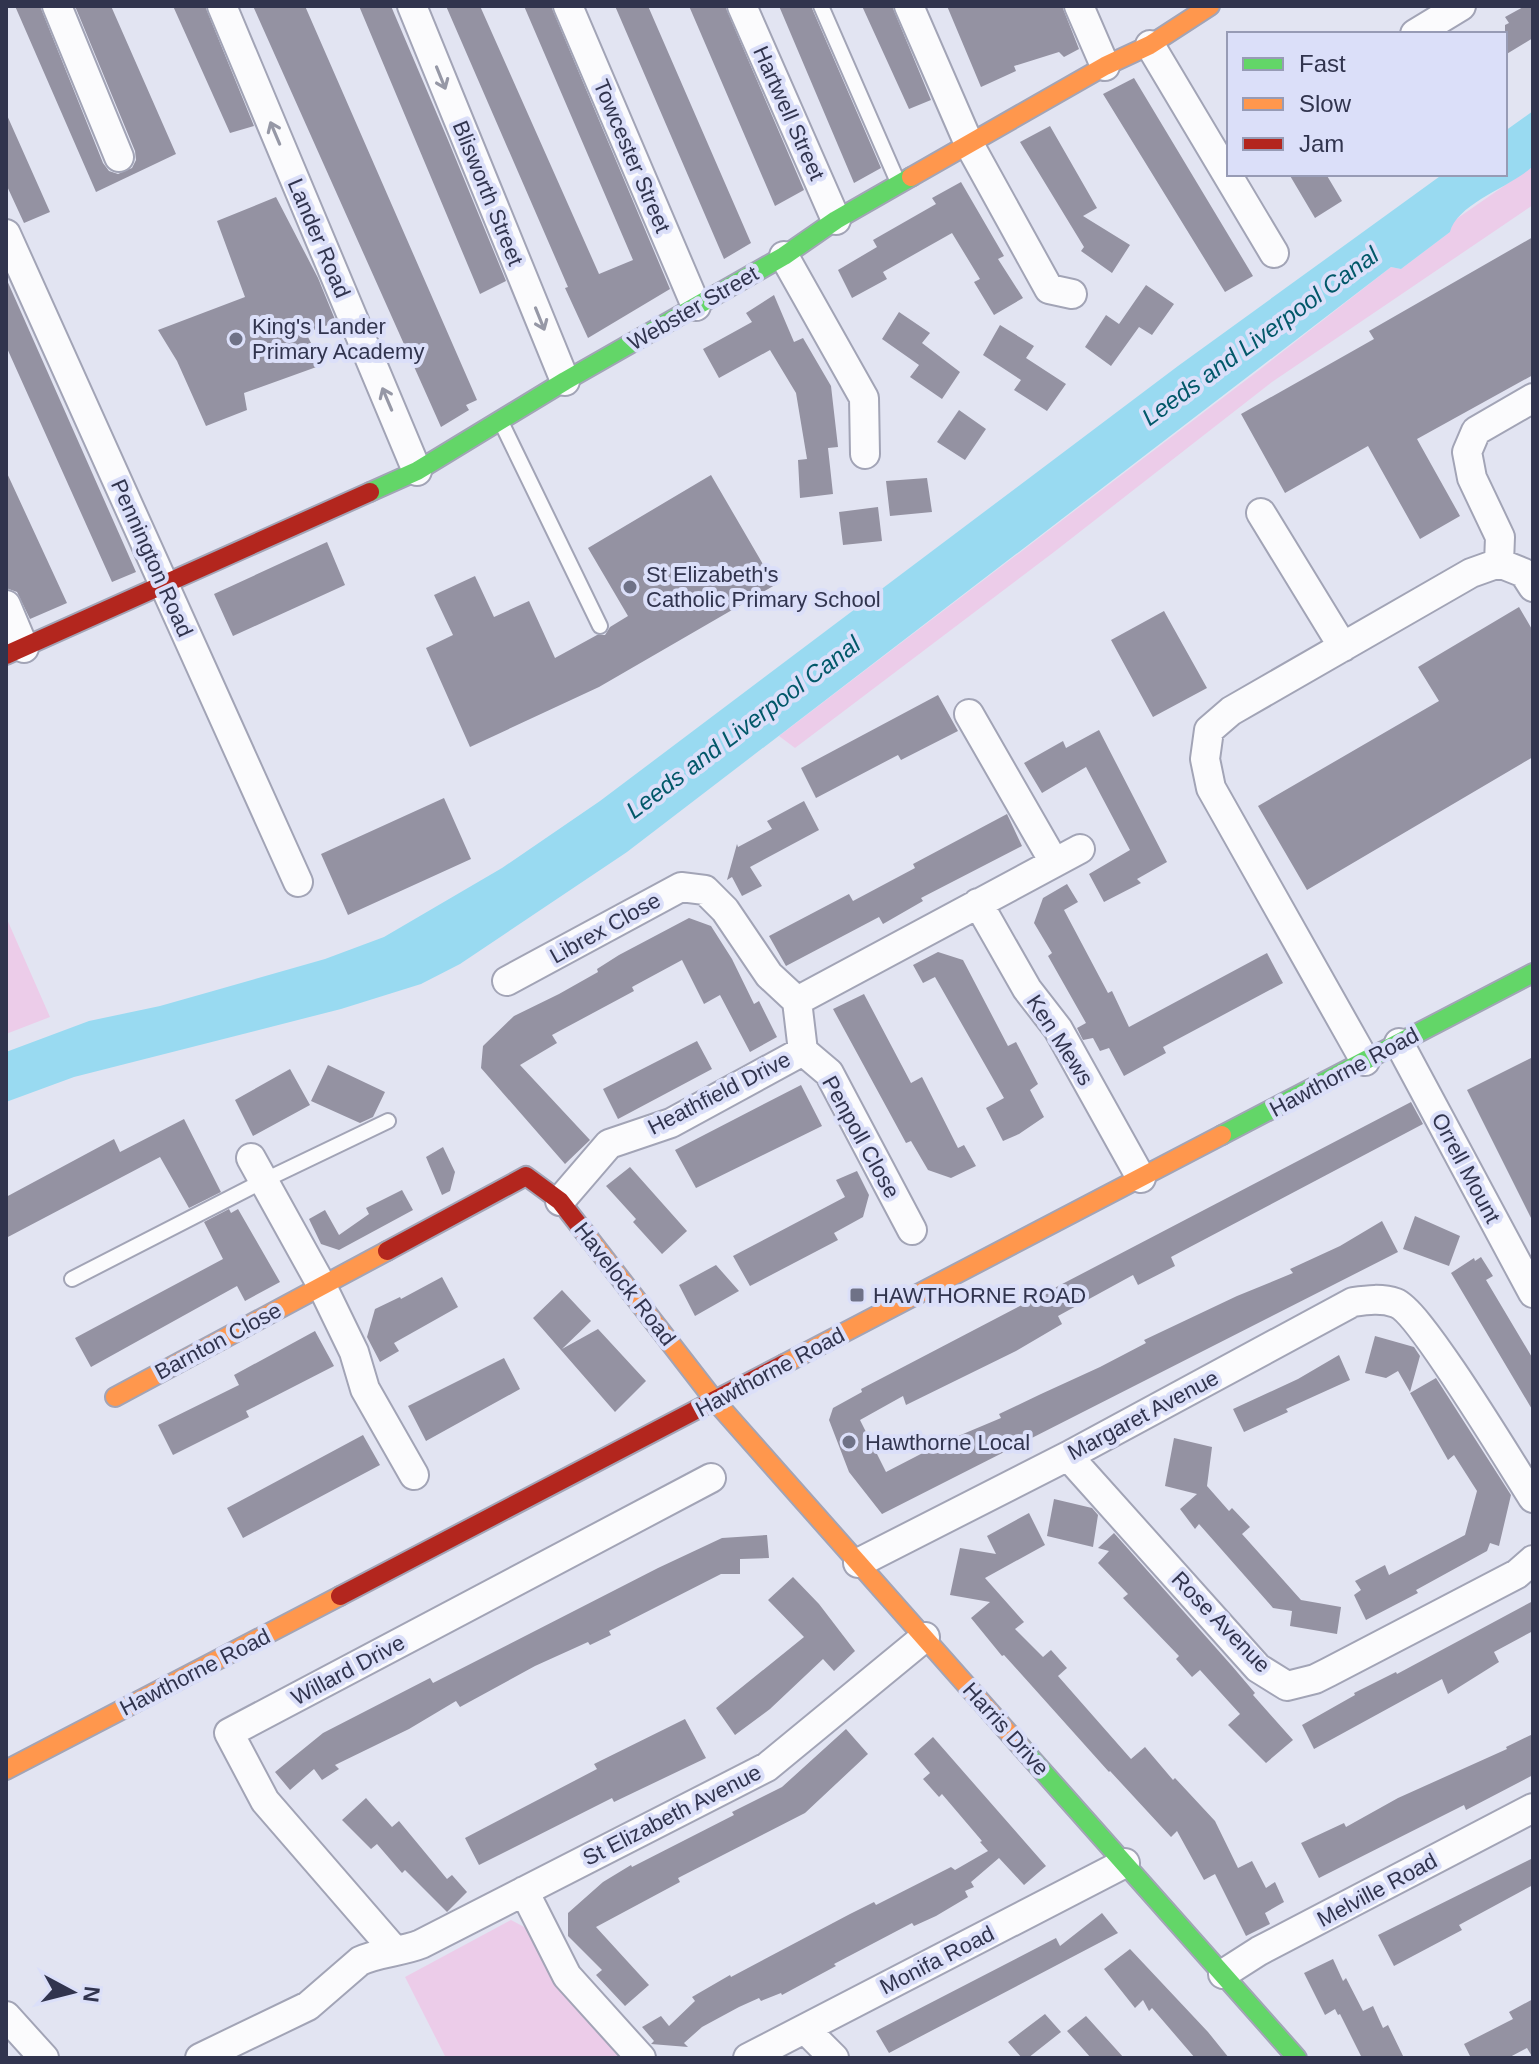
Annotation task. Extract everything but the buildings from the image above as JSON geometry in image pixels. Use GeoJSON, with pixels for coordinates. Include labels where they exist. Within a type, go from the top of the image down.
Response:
{"type":"FeatureCollection","features":[{"type":"Feature","properties":{"kind":"street"},"geometry":{"type":"LineString","coordinates":[[57,6],[119,157]]}},
{"type":"Feature","properties":{"kind":"street","name":"Lander Road"},"geometry":{"type":"LineString","coordinates":[[222,6],[417,471]]}},
{"type":"Feature","properties":{"kind":"street","name":"Blisworth Street"},"geometry":{"type":"LineString","coordinates":[[412,6],[565,381]]}},
{"type":"Feature","properties":{"kind":"street","name":"Towcester Street"},"geometry":{"type":"LineString","coordinates":[[568,6],[696,306]]}},
{"type":"Feature","properties":{"kind":"street","name":"Hartwell Street"},"geometry":{"type":"LineString","coordinates":[[742,6],[836,220]]}},
{"type":"Feature","properties":{"kind":"street"},"geometry":{"type":"LineString","coordinates":[[909,6],[969,144],[1049,289],[1072,294]]}},
{"type":"Feature","properties":{"kind":"street"},"geometry":{"type":"LineString","coordinates":[[1079,6],[1105,66]]}},
{"type":"Feature","properties":{"kind":"street","name":"Webster Street"},"geometry":{"type":"LineString","coordinates":[[15,651],[417,471],[565,381],[784,256],[836,220],[1105,66],[1150,45],[1171,24],[1210,6]]}},
{"type":"Feature","properties":{"kind":"street"},"geometry":{"type":"LineString","coordinates":[[1418,32],[1461,6]]}},
{"type":"Feature","properties":{"kind":"street"},"geometry":{"type":"LineString","coordinates":[[1150,45],[1227,174]]}},
{"type":"Feature","properties":{"kind":"street"},"geometry":{"type":"LineString","coordinates":[[1228,176],[1274,253]]}},
{"type":"Feature","properties":{"kind":"street","name":"Pennington Road"},"geometry":{"type":"LineString","coordinates":[[6,234],[298,882]]}},
{"type":"Feature","properties":{"kind":"street"},"geometry":{"type":"LineString","coordinates":[[784,256],[864,398],[865,454]]}},
{"type":"Feature","properties":{"kind":"street"},"geometry":{"type":"LineString","coordinates":[[1499,563],[1500,537],[1472,478],[1467,452],[1476,431],[1533,398]]}},
{"type":"Feature","properties":{"kind":"street"},"geometry":{"type":"LineString","coordinates":[[1261,513],[1343,647]]}},
{"type":"Feature","properties":{"kind":"street"},"geometry":{"type":"LineString","coordinates":[[1365,1061],[1211,788],[1205,759],[1209,730],[1231,711],[1471,573],[1499,563],[1524,573],[1533,587]]}},
{"type":"Feature","properties":{"kind":"street"},"geometry":{"type":"LineString","coordinates":[[6,605],[15,651]]}},
{"type":"Feature","properties":{"kind":"street"},"geometry":{"type":"LineString","coordinates":[[969,714],[1054,862]]}},
{"type":"Feature","properties":{"kind":"street"},"geometry":{"type":"LineString","coordinates":[[797,1001],[1080,849]]}},
{"type":"Feature","properties":{"kind":"street","name":"Librex Close"},"geometry":{"type":"LineString","coordinates":[[507,981],[681,887],[705,890],[725,910],[769,975],[797,1001]]}},
{"type":"Feature","properties":{"kind":"street","name":"Ken Mews"},"geometry":{"type":"LineString","coordinates":[[978,903],[1027,989],[1058,1029],[1141,1178]]}},
{"type":"Feature","properties":{"kind":"street","name":"Hawthorne Road"},"geometry":{"type":"LineString","coordinates":[[6,1770],[1533,973]]}},
{"type":"Feature","properties":{"kind":"street","name":"Heathfield Drive"},"geometry":{"type":"LineString","coordinates":[[560,1201],[609,1144],[671,1123],[803,1051],[797,1001]]}},
{"type":"Feature","properties":{"kind":"street","name":"Orrell Mount"},"geometry":{"type":"LineString","coordinates":[[1399,1043],[1533,1293]]}},
{"type":"Feature","properties":{"kind":"street","name":"Penpoll Close"},"geometry":{"type":"LineString","coordinates":[[803,1051],[829,1073],[912,1230]]}},
{"type":"Feature","properties":{"kind":"street"},"geometry":{"type":"LineString","coordinates":[[257,1169],[322,1286],[354,1352],[365,1389],[414,1475]]}},
{"type":"Feature","properties":{"kind":"street","name":"Havelock Road"},"geometry":{"type":"LineString","coordinates":[[526,1176],[560,1201],[715,1401]]}},
{"type":"Feature","properties":{"kind":"street","name":"Barnton Close"},"geometry":{"type":"LineString","coordinates":[[115,1397],[526,1176]]}},
{"type":"Feature","properties":{"kind":"street","name":"Margaret Avenue"},"geometry":{"type":"LineString","coordinates":[[858,1563],[1068,1456],[1353,1302],[1371,1299],[1398,1304],[1424,1331],[1533,1498]]}},
{"type":"Feature","properties":{"kind":"street","name":"Harris Drive"},"geometry":{"type":"LineString","coordinates":[[715,1401],[1297,2058]]}},
{"type":"Feature","properties":{"kind":"street","name":"Rose Avenue"},"geometry":{"type":"LineString","coordinates":[[1068,1456],[1258,1668],[1287,1686],[1315,1679],[1517,1574],[1533,1560]]}},
{"type":"Feature","properties":{"kind":"street","name":"Willard Drive"},"geometry":{"type":"LineString","coordinates":[[395,1951],[265,1801],[229,1733],[711,1478]]}},
{"type":"Feature","properties":{"kind":"street","name":"St Elizabeth Avenue"},"geometry":{"type":"LineString","coordinates":[[200,2058],[308,2006],[360,1961],[421,1944],[767,1767],[925,1637]]}},
{"type":"Feature","properties":{"kind":"street","name":"Melville Road"},"geometry":{"type":"LineString","coordinates":[[1223,1974],[1259,1951],[1533,1808]]}},
{"type":"Feature","properties":{"kind":"street","name":"Monifa Road"},"geometry":{"type":"LineString","coordinates":[[748,2058],[1125,1863]]}},
{"type":"Feature","properties":{"kind":"street"},"geometry":{"type":"LineString","coordinates":[[524,1891],[567,1976],[641,2058]]}},
{"type":"Feature","properties":{"kind":"street"},"geometry":{"type":"LineString","coordinates":[[6,2016],[44,2058]]}},
{"type":"Feature","properties":{"kind":"street"},"geometry":{"type":"LineString","coordinates":[[805,2029],[834,2058]]}},
{"type":"Feature","properties":{"kind":"lane"},"geometry":{"type":"LineString","coordinates":[[821,6],[898,184]]}},
{"type":"Feature","properties":{"kind":"lane"},"geometry":{"type":"LineString","coordinates":[[500,421],[600,626]]}},
{"type":"Feature","properties":{"kind":"lane"},"geometry":{"type":"LineString","coordinates":[[72,1279],[257,1169],[388,1121]]}},
{"type":"Feature","properties":{"kind":"shaded area"},"geometry":{"type":"Polygon","coordinates":[[[1533,166],[1533,205],[1272,382],[795,748],[779,736],[1391,267],[1401,269],[1450,232],[1452,222],[1533,166]]]}},
{"type":"Feature","properties":{"kind":"shaded area"},"geometry":{"type":"Polygon","coordinates":[[[6,917],[50,1017],[6,1034],[6,917]]]}},
{"type":"Feature","properties":{"kind":"shaded area"},"geometry":{"type":"Polygon","coordinates":[[[511,1920],[528,1929],[558,1988],[621,2058],[446,2058],[405,1977],[511,1920]]]}},
{"type":"Feature","properties":{"kind":"water","name":"Leeds and Liverpool Canal"},"geometry":{"type":"Polygon","coordinates":[[[1533,111],[1533,166],[1463,212],[1450,232],[1401,269],[1391,267],[627,852],[460,964],[421,984],[341,1009],[74,1077],[6,1102],[6,1052],[89,1021],[160,1006],[325,959],[384,937],[502,868],[600,801],[1178,366],[1440,176],[1507,176],[1507,130],[1533,111]]]}},
{"type":"Feature","properties":{"kind":"traffic: fast"},"geometry":{"type":"LineString","coordinates":[[370,492],[417,471],[565,381],[784,256],[836,220],[911,177]]}},
{"type":"Feature","properties":{"kind":"traffic: fast"},"geometry":{"type":"LineString","coordinates":[[1222,1135],[1533,973]]}},
{"type":"Feature","properties":{"kind":"traffic: fast"},"geometry":{"type":"LineString","coordinates":[[1022,1748],[1297,2058]]}},
{"type":"Feature","properties":{"kind":"traffic: slow"},"geometry":{"type":"LineString","coordinates":[[911,177],[1105,66],[1150,45],[1210,6]]}},
{"type":"Feature","properties":{"kind":"traffic: slow"},"geometry":{"type":"LineString","coordinates":[[784,1364],[1222,1135]]}},
{"type":"Feature","properties":{"kind":"traffic: slow"},"geometry":{"type":"LineString","coordinates":[[585,1233],[715,1401],[1022,1748]]}},
{"type":"Feature","properties":{"kind":"traffic: slow"},"geometry":{"type":"LineString","coordinates":[[115,1397],[387,1251]]}},
{"type":"Feature","properties":{"kind":"traffic: slow"},"geometry":{"type":"LineString","coordinates":[[6,1770],[340,1596]]}},
{"type":"Feature","properties":{"kind":"traffic: jam"},"geometry":{"type":"LineString","coordinates":[[6,655],[370,492]]}},
{"type":"Feature","properties":{"kind":"traffic: jam"},"geometry":{"type":"LineString","coordinates":[[387,1251],[526,1176],[560,1201],[585,1233]]}},
{"type":"Feature","properties":{"kind":"traffic: jam"},"geometry":{"type":"LineString","coordinates":[[340,1596],[784,1364]]}},
{"type":"Feature","properties":{"kind":"place","name":"King's Lander Primary Academy"},"geometry":{"type":"Point","coordinates":[236,339]}},
{"type":"Feature","properties":{"kind":"place","name":"St Elizabeth's Catholic Primary School"},"geometry":{"type":"Point","coordinates":[630,587]}},
{"type":"Feature","properties":{"kind":"place","name":"HAWTHORNE ROAD"},"geometry":{"type":"Point","coordinates":[857,1295]}},
{"type":"Feature","properties":{"kind":"place","name":"Hawthorne Local"},"geometry":{"type":"Point","coordinates":[849,1442]}}]}
